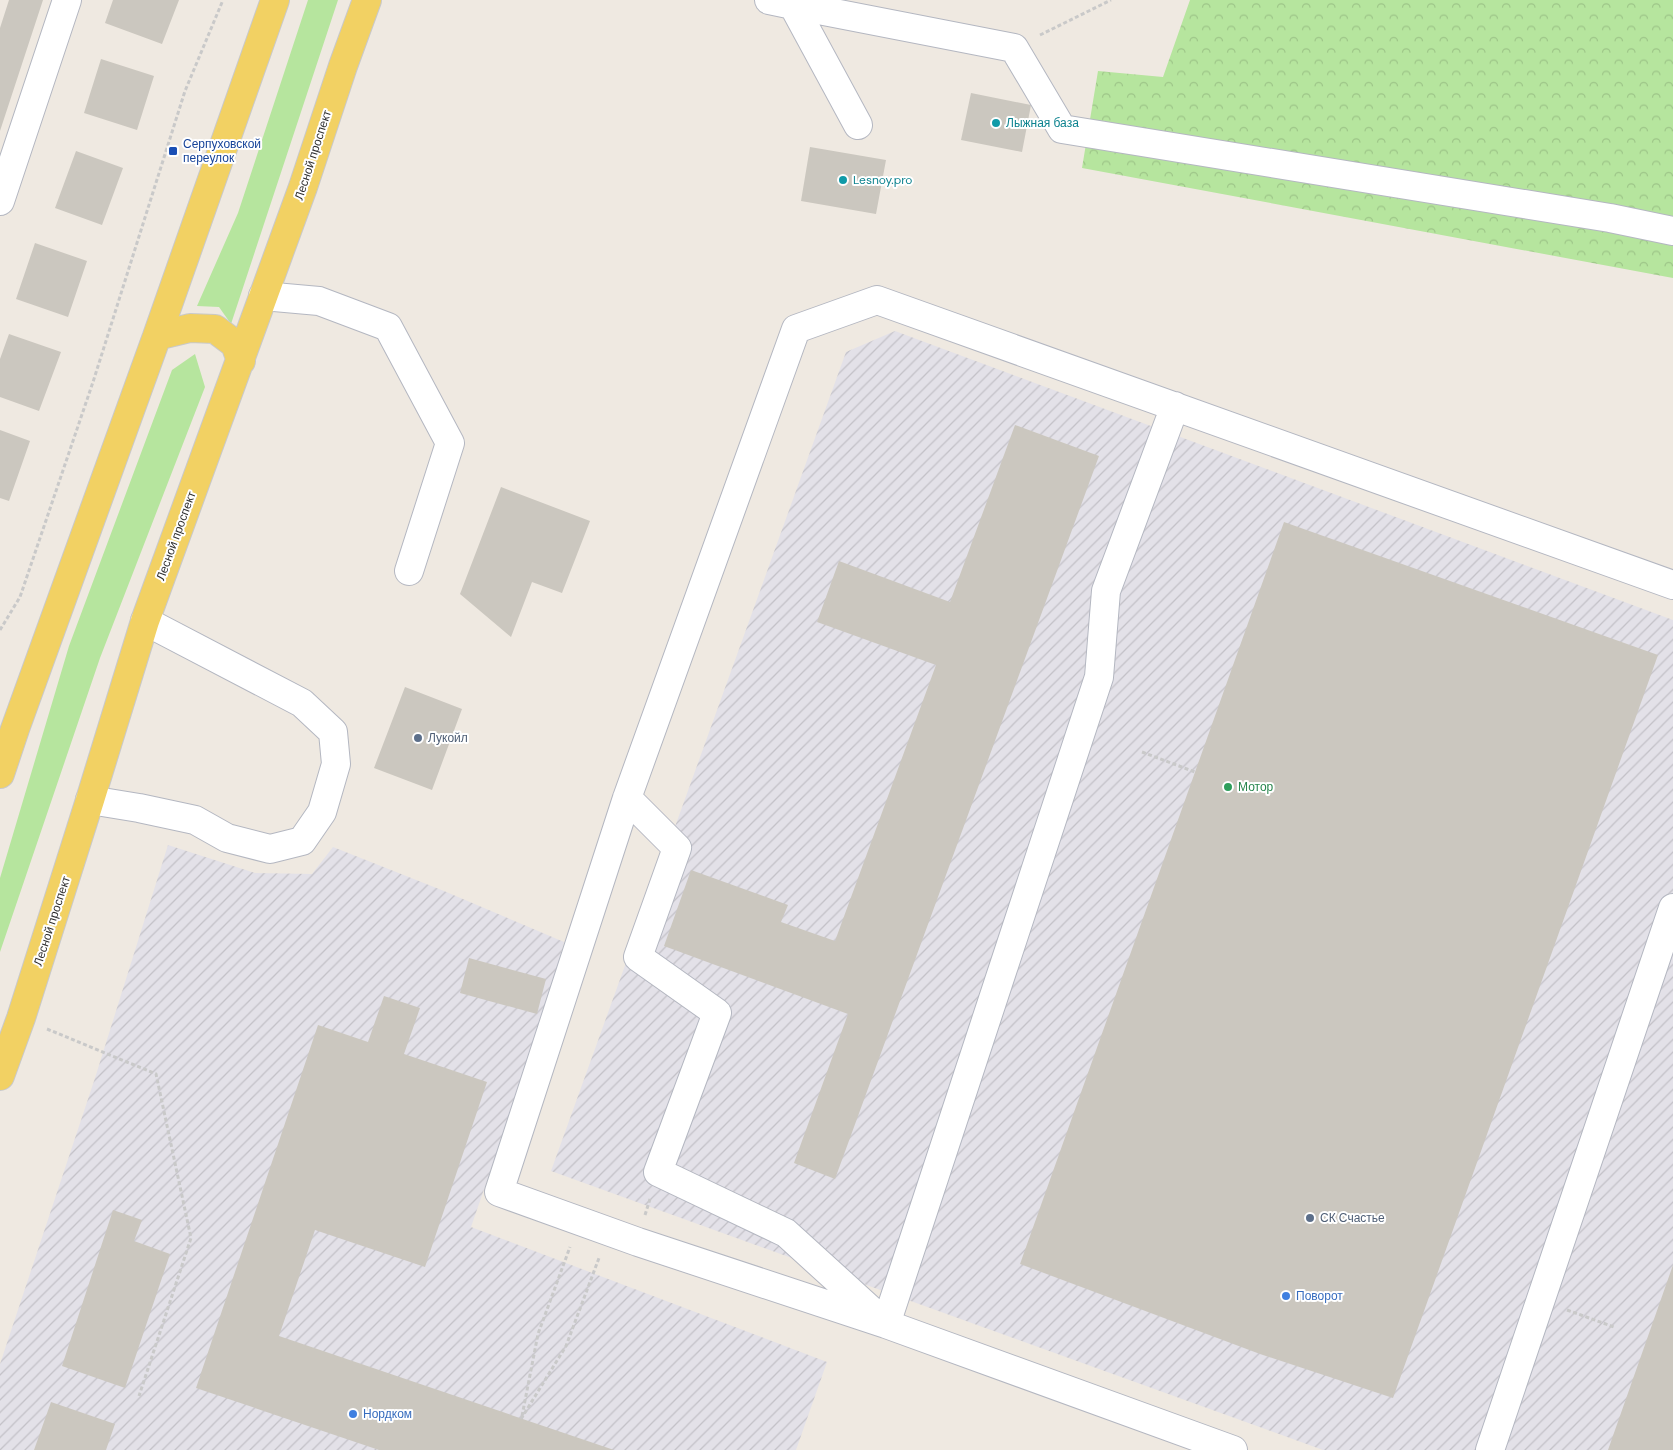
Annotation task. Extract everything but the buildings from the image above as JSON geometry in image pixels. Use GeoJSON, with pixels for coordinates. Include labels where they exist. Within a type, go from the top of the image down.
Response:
{"type":"FeatureCollection","features":[{"type":"Feature","properties":{"kind":"main road"},"geometry":{"type":"LineString","coordinates":[[0,774],[7,724],[157,336],[275,0]]}},
{"type":"Feature","properties":{"kind":"main road","name":"Лесной проспект"},"geometry":{"type":"LineString","coordinates":[[0,1076],[21,1018],[145,621],[303,187],[367,0]]}},
{"type":"Feature","properties":{"kind":"main road"},"geometry":{"type":"LineString","coordinates":[[157,336],[190,328],[215,329],[235,344],[241,360]]}},
{"type":"Feature","properties":{"kind":"lane"},"geometry":{"type":"LineString","coordinates":[[0,202],[67,0]]}},
{"type":"Feature","properties":{"kind":"lane"},"geometry":{"type":"LineString","coordinates":[[781,3],[1014,48],[1062,129],[1610,218],[1673,231]]}},
{"type":"Feature","properties":{"kind":"lane"},"geometry":{"type":"LineString","coordinates":[[781,3],[858,125]]}},
{"type":"Feature","properties":{"kind":"lane"},"geometry":{"type":"LineString","coordinates":[[263,296],[319,301],[388,327],[450,443],[409,571]]}},
{"type":"Feature","properties":{"kind":"lane"},"geometry":{"type":"LineString","coordinates":[[1233,1450],[886,1324],[638,1242],[499,1192],[627,798],[796,329],[877,300],[1673,585]]}},
{"type":"Feature","properties":{"kind":"lane"},"geometry":{"type":"LineString","coordinates":[[886,1324],[1099,677],[1106,591],[1175,406]]}},
{"type":"Feature","properties":{"kind":"lane"},"geometry":{"type":"LineString","coordinates":[[90,800],[195,820],[227,838],[270,850],[302,841],[322,812],[336,764],[333,732],[302,703],[145,621]]}},
{"type":"Feature","properties":{"kind":"lane"},"geometry":{"type":"LineString","coordinates":[[627,798],[677,848],[638,957],[717,1013],[658,1172],[786,1233],[886,1324]]}},
{"type":"Feature","properties":{"kind":"lane"},"geometry":{"type":"LineString","coordinates":[[1490,1450],[1673,908]]}},
{"type":"Feature","properties":{"kind":"path"},"geometry":{"type":"LineString","coordinates":[[0,630],[20,597],[93,382],[185,91],[223,0]]}},
{"type":"Feature","properties":{"kind":"path"},"geometry":{"type":"LineString","coordinates":[[1014,48],[1111,0]]}},
{"type":"Feature","properties":{"kind":"path"},"geometry":{"type":"LineString","coordinates":[[1142,752],[1195,772]]}},
{"type":"Feature","properties":{"kind":"path"},"geometry":{"type":"LineString","coordinates":[[21,1018],[78,1044],[156,1074],[191,1238],[139,1396]]}},
{"type":"Feature","properties":{"kind":"path"},"geometry":{"type":"LineString","coordinates":[[558,1280],[538,1334],[521,1419],[566,1346],[589,1282]]}},
{"type":"Feature","properties":{"kind":"path"},"geometry":{"type":"LineString","coordinates":[[1540,1301],[1614,1327]]}},
{"type":"Feature","properties":{"kind":"shaded area"},"geometry":{"type":"Polygon","coordinates":[[[895,331],[1673,620],[1673,1450],[1323,1450],[551,1171],[846,352],[895,331]]]}},
{"type":"Feature","properties":{"kind":"shaded area"},"geometry":{"type":"Polygon","coordinates":[[[168,845],[255,873],[312,874],[333,847],[444,891],[564,942],[545,1013],[471,1227],[827,1362],[796,1450],[0,1450],[0,1364],[95,1078],[168,845]]]}},
{"type":"Feature","properties":{"kind":"green space"},"geometry":{"type":"Polygon","coordinates":[[[308,0],[338,0],[231,324],[219,307],[197,306],[238,213],[308,0]]]}},
{"type":"Feature","properties":{"kind":"green space"},"geometry":{"type":"Polygon","coordinates":[[[1190,0],[1673,0],[1673,278],[1082,168],[1098,71],[1163,77],[1190,0]]]}},
{"type":"Feature","properties":{"kind":"green space"},"geometry":{"type":"Polygon","coordinates":[[[195,354],[205,387],[100,658],[0,952],[0,878],[69,646],[172,370],[195,354]]]}},
{"type":"Feature","properties":{"kind":"place","name":"Лыжная база"},"geometry":{"type":"Point","coordinates":[996,123]}},
{"type":"Feature","properties":{"kind":"place","name":"Серпуховской переулок"},"geometry":{"type":"Point","coordinates":[173,151]}},
{"type":"Feature","properties":{"kind":"place","name":"Lesnoy.pro"},"geometry":{"type":"Point","coordinates":[843,180]}},
{"type":"Feature","properties":{"kind":"place","name":"Лукойл"},"geometry":{"type":"Point","coordinates":[418,738]}},
{"type":"Feature","properties":{"kind":"place","name":"Мотор"},"geometry":{"type":"Point","coordinates":[1228,787]}},
{"type":"Feature","properties":{"kind":"place","name":"СК Счастье"},"geometry":{"type":"Point","coordinates":[1310,1218]}},
{"type":"Feature","properties":{"kind":"place","name":"Поворот"},"geometry":{"type":"Point","coordinates":[1286,1296]}},
{"type":"Feature","properties":{"kind":"place","name":"Нордком"},"geometry":{"type":"Point","coordinates":[353,1414]}}]}
